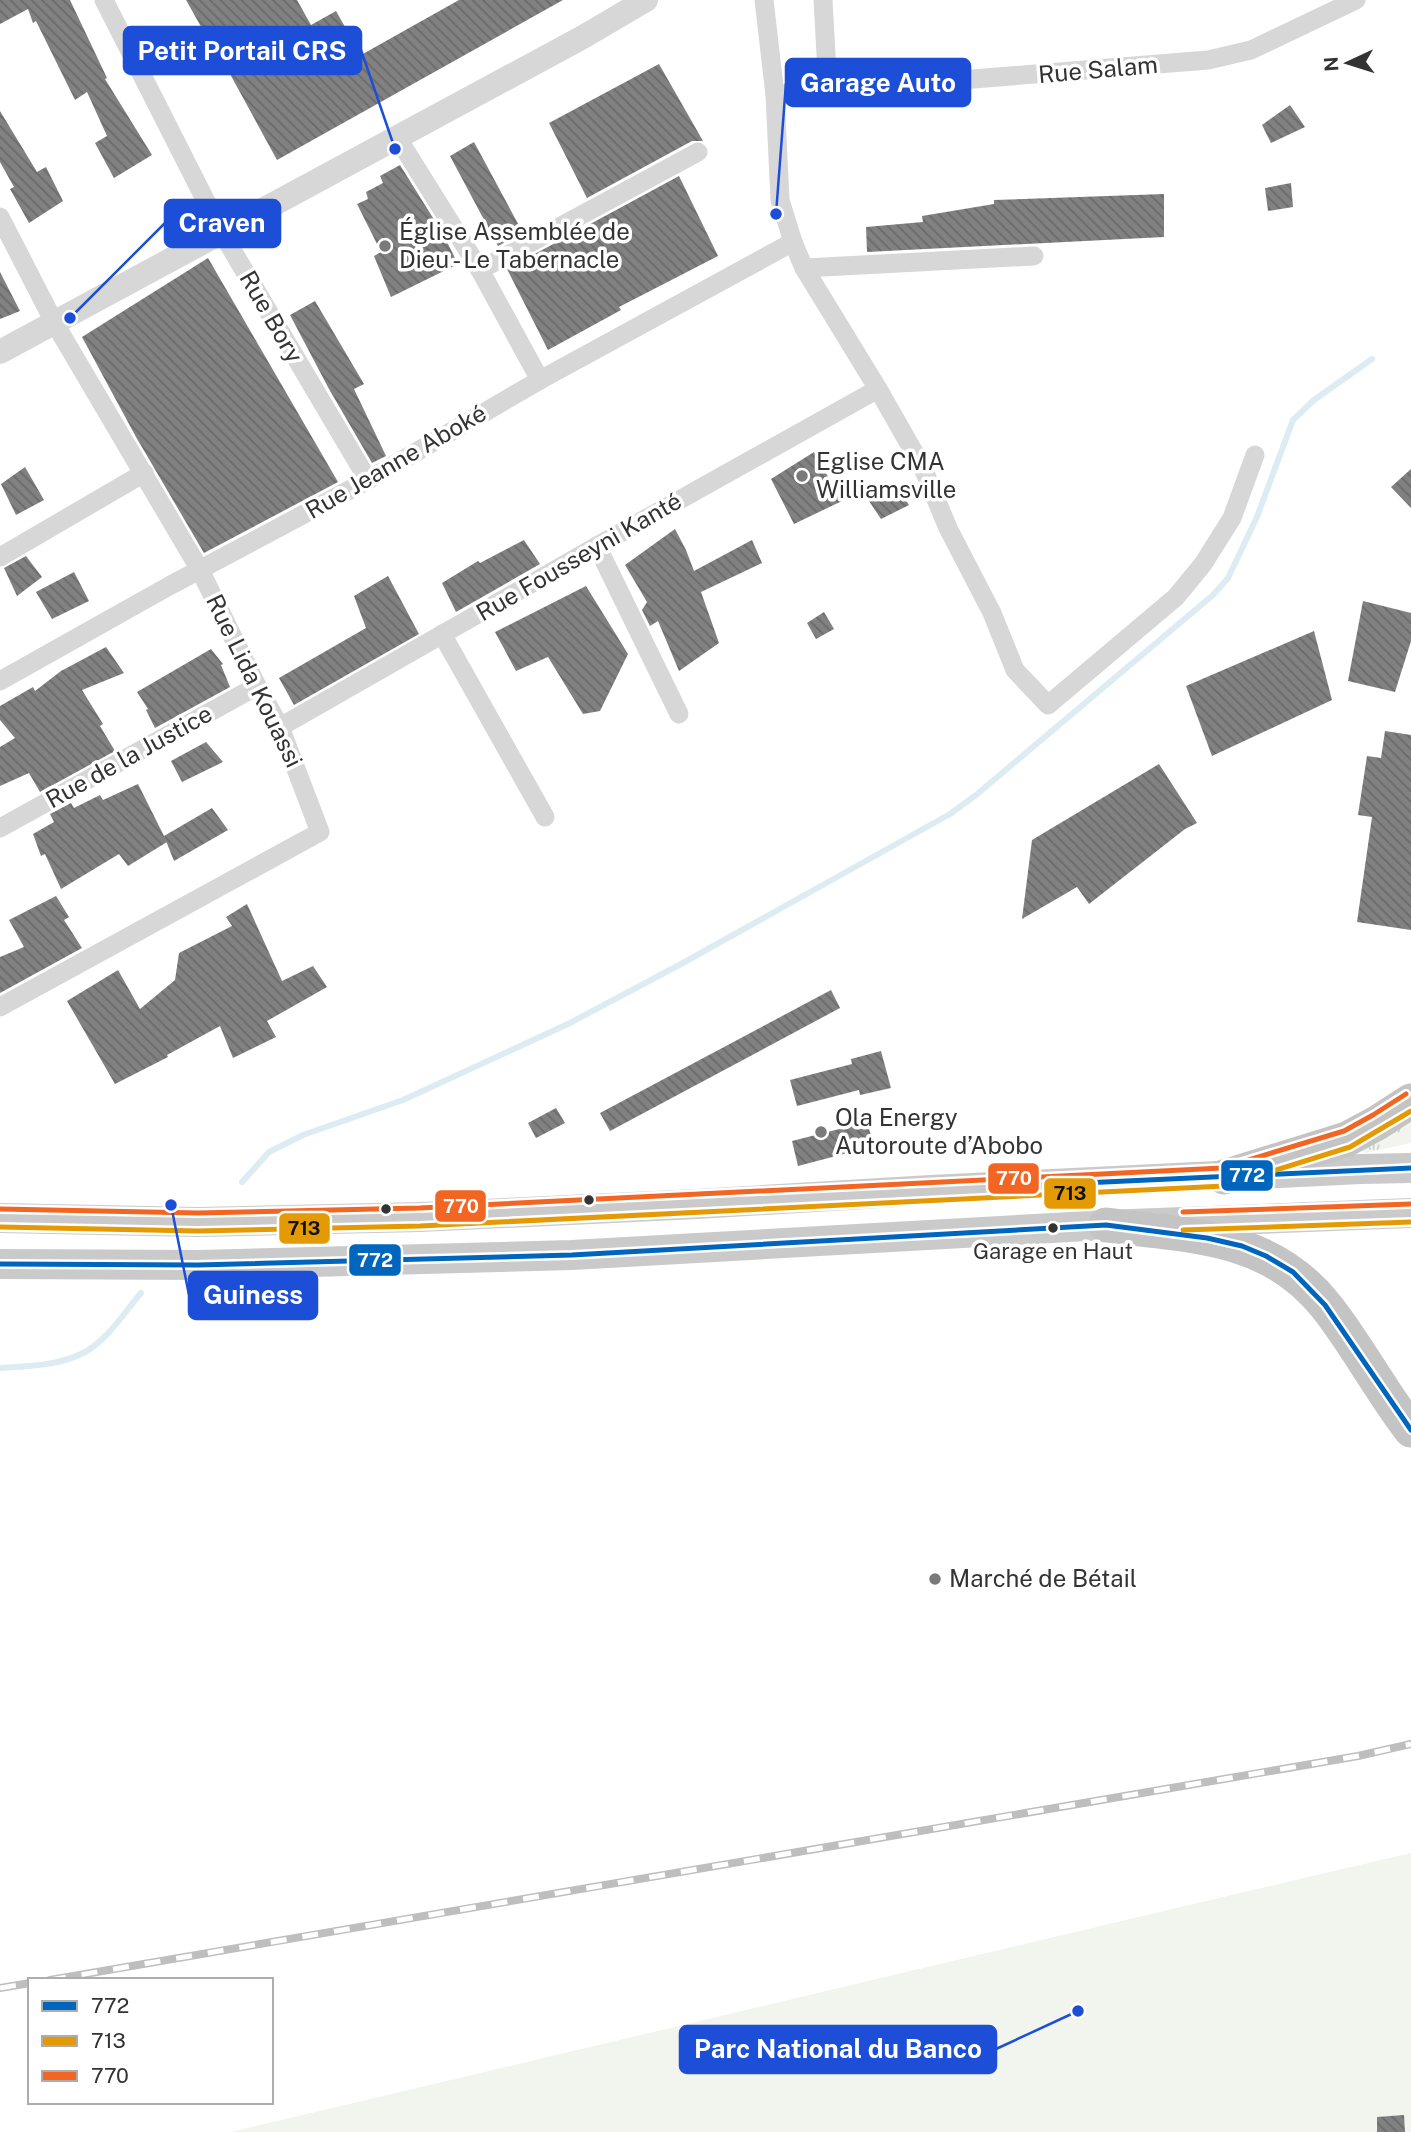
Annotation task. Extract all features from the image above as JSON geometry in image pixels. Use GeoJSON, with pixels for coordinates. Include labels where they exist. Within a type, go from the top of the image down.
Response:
{"type":"FeatureCollection","features":[{"type":"Feature","properties":{"kind":"highway"},"geometry":{"type":"LineString","coordinates":[[1224,1177],[1347,1139],[1411,1101]]}},
{"type":"Feature","properties":{"kind":"highway"},"geometry":{"type":"LineString","coordinates":[[1106,1224],[1207,1238],[1242,1246],[1293,1272],[1325,1305],[1411,1430]]}},
{"type":"Feature","properties":{"kind":"main road"},"geometry":{"type":"LineString","coordinates":[[0,1218],[198,1222],[420,1217],[1411,1168]]}},
{"type":"Feature","properties":{"kind":"main road"},"geometry":{"type":"LineString","coordinates":[[0,1264],[198,1265],[572,1255],[1106,1224],[1411,1213]]}},
{"type":"Feature","properties":{"kind":"street","name":"Rue Bory"},"geometry":{"type":"LineString","coordinates":[[104,0],[222,233],[368,480]]}},
{"type":"Feature","properties":{"kind":"street"},"geometry":{"type":"LineString","coordinates":[[0,352],[583,37],[646,0]]}},
{"type":"Feature","properties":{"kind":"street"},"geometry":{"type":"LineString","coordinates":[[764,0],[775,95],[780,200],[793,242],[804,268],[923,468],[948,528],[992,613],[1015,670],[1048,705],[1176,597],[1203,564],[1231,518],[1255,455]]}},
{"type":"Feature","properties":{"kind":"street"},"geometry":{"type":"LineString","coordinates":[[823,0],[828,90]]}},
{"type":"Feature","properties":{"kind":"street","name":"Rue Salam"},"geometry":{"type":"LineString","coordinates":[[775,95],[1208,60],[1251,50],[1356,0]]}},
{"type":"Feature","properties":{"kind":"street"},"geometry":{"type":"LineString","coordinates":[[397,137],[480,270],[540,380]]}},
{"type":"Feature","properties":{"kind":"street"},"geometry":{"type":"LineString","coordinates":[[480,270],[698,152]]}},
{"type":"Feature","properties":{"kind":"street","name":"Rue Lida Kouassi"},"geometry":{"type":"LineString","coordinates":[[0,216],[54,322],[200,570],[280,727],[320,832],[0,1007]]}},
{"type":"Feature","properties":{"kind":"street","name":"Rue Jeanne Aboké"},"geometry":{"type":"LineString","coordinates":[[0,681],[368,480],[540,380],[793,242]]}},
{"type":"Feature","properties":{"kind":"street"},"geometry":{"type":"LineString","coordinates":[[804,268],[1034,256]]}},
{"type":"Feature","properties":{"kind":"street","name":"Rue Fousseyni Kanté"},"geometry":{"type":"LineString","coordinates":[[280,727],[878,389]]}},
{"type":"Feature","properties":{"kind":"street"},"geometry":{"type":"LineString","coordinates":[[0,557],[144,473]]}},
{"type":"Feature","properties":{"kind":"street"},"geometry":{"type":"LineString","coordinates":[[597,546],[679,714]]}},
{"type":"Feature","properties":{"kind":"street"},"geometry":{"type":"LineString","coordinates":[[442,634],[545,817]]}},
{"type":"Feature","properties":{"kind":"street","name":"Rue de la Justice"},"geometry":{"type":"LineString","coordinates":[[0,828],[257,686]]}},
{"type":"Feature","properties":{"kind":"green space"},"geometry":{"type":"Polygon","coordinates":[[[1411,1117],[1411,1143],[1365,1153],[1363,1147],[1411,1117]]]}},
{"type":"Feature","properties":{"kind":"green space"},"geometry":{"type":"Polygon","coordinates":[[[1411,1853],[1411,2132],[231,2132],[1257,1889],[1411,1853]]]}},
{"type":"Feature","properties":{"kind":"building"},"geometry":{"type":"Polygon","coordinates":[[[0,0],[70,0],[107,78],[105,79],[152,155],[114,178],[95,143],[107,136],[87,92],[75,100],[28,9],[0,24],[0,0]]]}},
{"type":"Feature","properties":{"kind":"building"},"geometry":{"type":"Polygon","coordinates":[[[186,0],[297,0],[311,25],[336,11],[361,55],[459,0],[563,0],[277,160],[186,0]]]}},
{"type":"Feature","properties":{"kind":"building"},"geometry":{"type":"Polygon","coordinates":[[[659,64],[703,141],[692,141],[587,198],[549,123],[659,64]]]}},
{"type":"Feature","properties":{"kind":"building"},"geometry":{"type":"Polygon","coordinates":[[[1290,105],[1305,127],[1271,143],[1262,125],[1290,105]]]}},
{"type":"Feature","properties":{"kind":"building"},"geometry":{"type":"Polygon","coordinates":[[[0,111],[37,172],[46,167],[63,201],[29,223],[10,189],[14,187],[0,162],[0,111]]]}},
{"type":"Feature","properties":{"kind":"building"},"geometry":{"type":"Polygon","coordinates":[[[474,142],[523,233],[498,246],[450,156],[474,142]]]}},
{"type":"Feature","properties":{"kind":"building"},"geometry":{"type":"Polygon","coordinates":[[[400,165],[443,234],[458,264],[391,297],[374,256],[381,252],[357,204],[368,199],[366,192],[383,183],[380,176],[400,165]]]}},
{"type":"Feature","properties":{"kind":"building"},"geometry":{"type":"Polygon","coordinates":[[[679,176],[718,256],[619,307],[621,310],[548,350],[507,269],[679,176]]]}},
{"type":"Feature","properties":{"kind":"building"},"geometry":{"type":"Polygon","coordinates":[[[1291,183],[1293,207],[1268,211],[1265,188],[1291,183]]]}},
{"type":"Feature","properties":{"kind":"building"},"geometry":{"type":"Polygon","coordinates":[[[1164,194],[1164,237],[867,252],[866,227],[923,222],[922,216],[994,204],[994,200],[1164,194]]]}},
{"type":"Feature","properties":{"kind":"building"},"geometry":{"type":"Polygon","coordinates":[[[208,258],[338,482],[204,553],[136,437],[82,337],[208,258]]]}},
{"type":"Feature","properties":{"kind":"building"},"geometry":{"type":"Polygon","coordinates":[[[0,272],[20,311],[0,319],[0,272]]]}},
{"type":"Feature","properties":{"kind":"building"},"geometry":{"type":"Polygon","coordinates":[[[315,301],[364,384],[354,389],[386,456],[372,463],[290,315],[315,301]]]}},
{"type":"Feature","properties":{"kind":"building"},"geometry":{"type":"Polygon","coordinates":[[[814,452],[842,501],[794,524],[771,479],[814,452]]]}},
{"type":"Feature","properties":{"kind":"building"},"geometry":{"type":"Polygon","coordinates":[[[25,467],[44,500],[16,515],[1,484],[25,467]]]}},
{"type":"Feature","properties":{"kind":"building"},"geometry":{"type":"Polygon","coordinates":[[[1411,469],[1411,508],[1391,487],[1411,469]]]}},
{"type":"Feature","properties":{"kind":"building"},"geometry":{"type":"Polygon","coordinates":[[[896,485],[909,505],[881,519],[869,501],[896,485]]]}},
{"type":"Feature","properties":{"kind":"building"},"geometry":{"type":"Polygon","coordinates":[[[675,529],[694,571],[752,540],[762,563],[701,592],[719,643],[679,671],[658,621],[650,626],[642,610],[647,602],[625,565],[675,529]]]}},
{"type":"Feature","properties":{"kind":"building"},"geometry":{"type":"Polygon","coordinates":[[[524,540],[540,564],[456,612],[442,583],[478,561],[480,563],[524,540]]]}},
{"type":"Feature","properties":{"kind":"building"},"geometry":{"type":"Polygon","coordinates":[[[26,556],[42,577],[17,596],[4,568],[26,556]]]}},
{"type":"Feature","properties":{"kind":"building"},"geometry":{"type":"Polygon","coordinates":[[[74,572],[89,601],[52,619],[36,592],[74,572]]]}},
{"type":"Feature","properties":{"kind":"building"},"geometry":{"type":"Polygon","coordinates":[[[388,576],[419,634],[294,705],[279,678],[366,628],[354,596],[388,576]]]}},
{"type":"Feature","properties":{"kind":"building"},"geometry":{"type":"Polygon","coordinates":[[[586,586],[628,654],[600,711],[583,714],[548,657],[516,671],[495,632],[586,586]]]}},
{"type":"Feature","properties":{"kind":"building"},"geometry":{"type":"Polygon","coordinates":[[[1363,601],[1411,613],[1411,641],[1395,692],[1348,681],[1363,601]]]}},
{"type":"Feature","properties":{"kind":"building"},"geometry":{"type":"Polygon","coordinates":[[[824,612],[834,629],[816,639],[807,623],[824,612]]]}},
{"type":"Feature","properties":{"kind":"building"},"geometry":{"type":"Polygon","coordinates":[[[1314,631],[1332,700],[1212,756],[1186,686],[1314,631]]]}},
{"type":"Feature","properties":{"kind":"building"},"geometry":{"type":"Polygon","coordinates":[[[106,647],[124,673],[82,690],[103,724],[100,726],[115,751],[40,792],[29,773],[0,786],[0,747],[15,738],[0,720],[0,706],[33,687],[35,691],[61,671],[106,647]]]}},
{"type":"Feature","properties":{"kind":"building"},"geometry":{"type":"Polygon","coordinates":[[[211,649],[223,664],[221,665],[230,687],[155,728],[146,710],[148,709],[137,692],[211,649]]]}},
{"type":"Feature","properties":{"kind":"building"},"geometry":{"type":"Polygon","coordinates":[[[1385,731],[1411,735],[1411,930],[1357,922],[1372,817],[1358,815],[1367,756],[1381,758],[1385,731]]]}},
{"type":"Feature","properties":{"kind":"building"},"geometry":{"type":"Polygon","coordinates":[[[206,742],[223,762],[182,782],[171,761],[206,742]]]}},
{"type":"Feature","properties":{"kind":"building"},"geometry":{"type":"Polygon","coordinates":[[[1159,764],[1197,823],[1185,829],[1089,904],[1077,887],[1022,919],[1032,840],[1159,764]]]}},
{"type":"Feature","properties":{"kind":"building"},"geometry":{"type":"Polygon","coordinates":[[[138,784],[167,842],[128,866],[119,854],[61,889],[45,854],[41,856],[33,834],[54,822],[50,814],[71,803],[74,808],[100,795],[103,800],[138,784]]]}},
{"type":"Feature","properties":{"kind":"building"},"geometry":{"type":"Polygon","coordinates":[[[212,808],[228,830],[174,861],[164,836],[212,808]]]}},
{"type":"Feature","properties":{"kind":"building"},"geometry":{"type":"Polygon","coordinates":[[[56,896],[69,917],[64,920],[82,948],[0,993],[0,957],[24,947],[9,920],[56,896]]]}},
{"type":"Feature","properties":{"kind":"building"},"geometry":{"type":"Polygon","coordinates":[[[247,904],[282,981],[313,966],[327,987],[267,1021],[276,1037],[233,1058],[220,1026],[115,1084],[67,1001],[118,970],[140,1009],[175,980],[179,953],[232,926],[226,917],[247,904]]]}},
{"type":"Feature","properties":{"kind":"building"},"geometry":{"type":"Polygon","coordinates":[[[831,990],[840,1008],[610,1131],[600,1113],[831,990]]]}},
{"type":"Feature","properties":{"kind":"building"},"geometry":{"type":"Polygon","coordinates":[[[881,1051],[891,1088],[860,1095],[859,1090],[797,1106],[790,1080],[852,1064],[851,1059],[881,1051]]]}},
{"type":"Feature","properties":{"kind":"building"},"geometry":{"type":"Polygon","coordinates":[[[556,1108],[565,1123],[536,1138],[528,1123],[556,1108]]]}},
{"type":"Feature","properties":{"kind":"building"},"geometry":{"type":"Polygon","coordinates":[[[867,1122],[874,1146],[798,1166],[792,1141],[867,1122]]]}},
{"type":"Feature","properties":{"kind":"building"},"geometry":{"type":"Polygon","coordinates":[[[1404,2115],[1405,2132],[1377,2132],[1377,2117],[1404,2115]]]}},
{"type":"Feature","properties":{"kind":"waterway"},"geometry":{"type":"LineString","coordinates":[[242,1182],[269,1152],[303,1135],[403,1100],[568,1024],[950,814],[1213,595],[1228,578],[1257,517],[1293,420],[1314,400],[1372,359]]}},
{"type":"Feature","properties":{"kind":"waterway"},"geometry":{"type":"LineString","coordinates":[[0,1368],[54,1363],[85,1352],[108,1333],[141,1293]]}},
{"type":"Feature","properties":{"kind":"railway"},"geometry":{"type":"LineString","coordinates":[[62,1978],[1358,1756],[1411,1744]]}},
{"type":"Feature","properties":{"kind":"railway"},"geometry":{"type":"LineString","coordinates":[[0,1988],[28,1983]]}},
{"type":"Feature","properties":{"kind":"transit line","name":"770"},"geometry":{"type":"LineString","coordinates":[[0,1209],[198,1213],[420,1208],[1222,1168],[1344,1131],[1406,1094]]}},
{"type":"Feature","properties":{"kind":"transit line","name":"713"},"geometry":{"type":"LineString","coordinates":[[0,1227],[198,1231],[420,1226],[1224,1186],[1350,1147],[1411,1111]]}},
{"type":"Feature","properties":{"kind":"transit line","name":"772"},"geometry":{"type":"LineString","coordinates":[[1083,1183],[1411,1168]]}},
{"type":"Feature","properties":{"kind":"transit line","name":"770"},"geometry":{"type":"LineString","coordinates":[[1183,1212],[1411,1204]]}},
{"type":"Feature","properties":{"kind":"transit line","name":"713"},"geometry":{"type":"LineString","coordinates":[[1183,1230],[1411,1222]]}},
{"type":"Feature","properties":{"kind":"transit line","name":"772"},"geometry":{"type":"LineString","coordinates":[[0,1264],[198,1265],[572,1255],[1106,1225],[1207,1238],[1242,1246],[1293,1272],[1325,1305],[1411,1430]]}},
{"type":"Feature","properties":{"kind":"place","name":"Petit Portail CRS"},"geometry":{"type":"Point","coordinates":[395,149]}},
{"type":"Feature","properties":{"kind":"place","name":"Garage Auto"},"geometry":{"type":"Point","coordinates":[776,214]}},
{"type":"Feature","properties":{"kind":"place","name":"Église Assemblée de Dieu - Le Tabernacle"},"geometry":{"type":"Point","coordinates":[385,246]}},
{"type":"Feature","properties":{"kind":"place","name":"Craven"},"geometry":{"type":"Point","coordinates":[70,318]}},
{"type":"Feature","properties":{"kind":"place","name":"Eglise CMA Williamsville"},"geometry":{"type":"Point","coordinates":[802,476]}},
{"type":"Feature","properties":{"kind":"place","name":"Ola Energy Autoroute d’Abobo"},"geometry":{"type":"Point","coordinates":[821,1132]}},
{"type":"Feature","properties":{"kind":"place","name":"Guiness"},"geometry":{"type":"Point","coordinates":[171,1205]}},
{"type":"Feature","properties":{"kind":"place","name":"Garage en Haut"},"geometry":{"type":"Point","coordinates":[1053,1228]}},
{"type":"Feature","properties":{"kind":"place","name":"Marché de Bétail"},"geometry":{"type":"Point","coordinates":[935,1579]}},
{"type":"Feature","properties":{"kind":"place","name":"Parc National du Banco"},"geometry":{"type":"Point","coordinates":[1078,2011]}}]}
